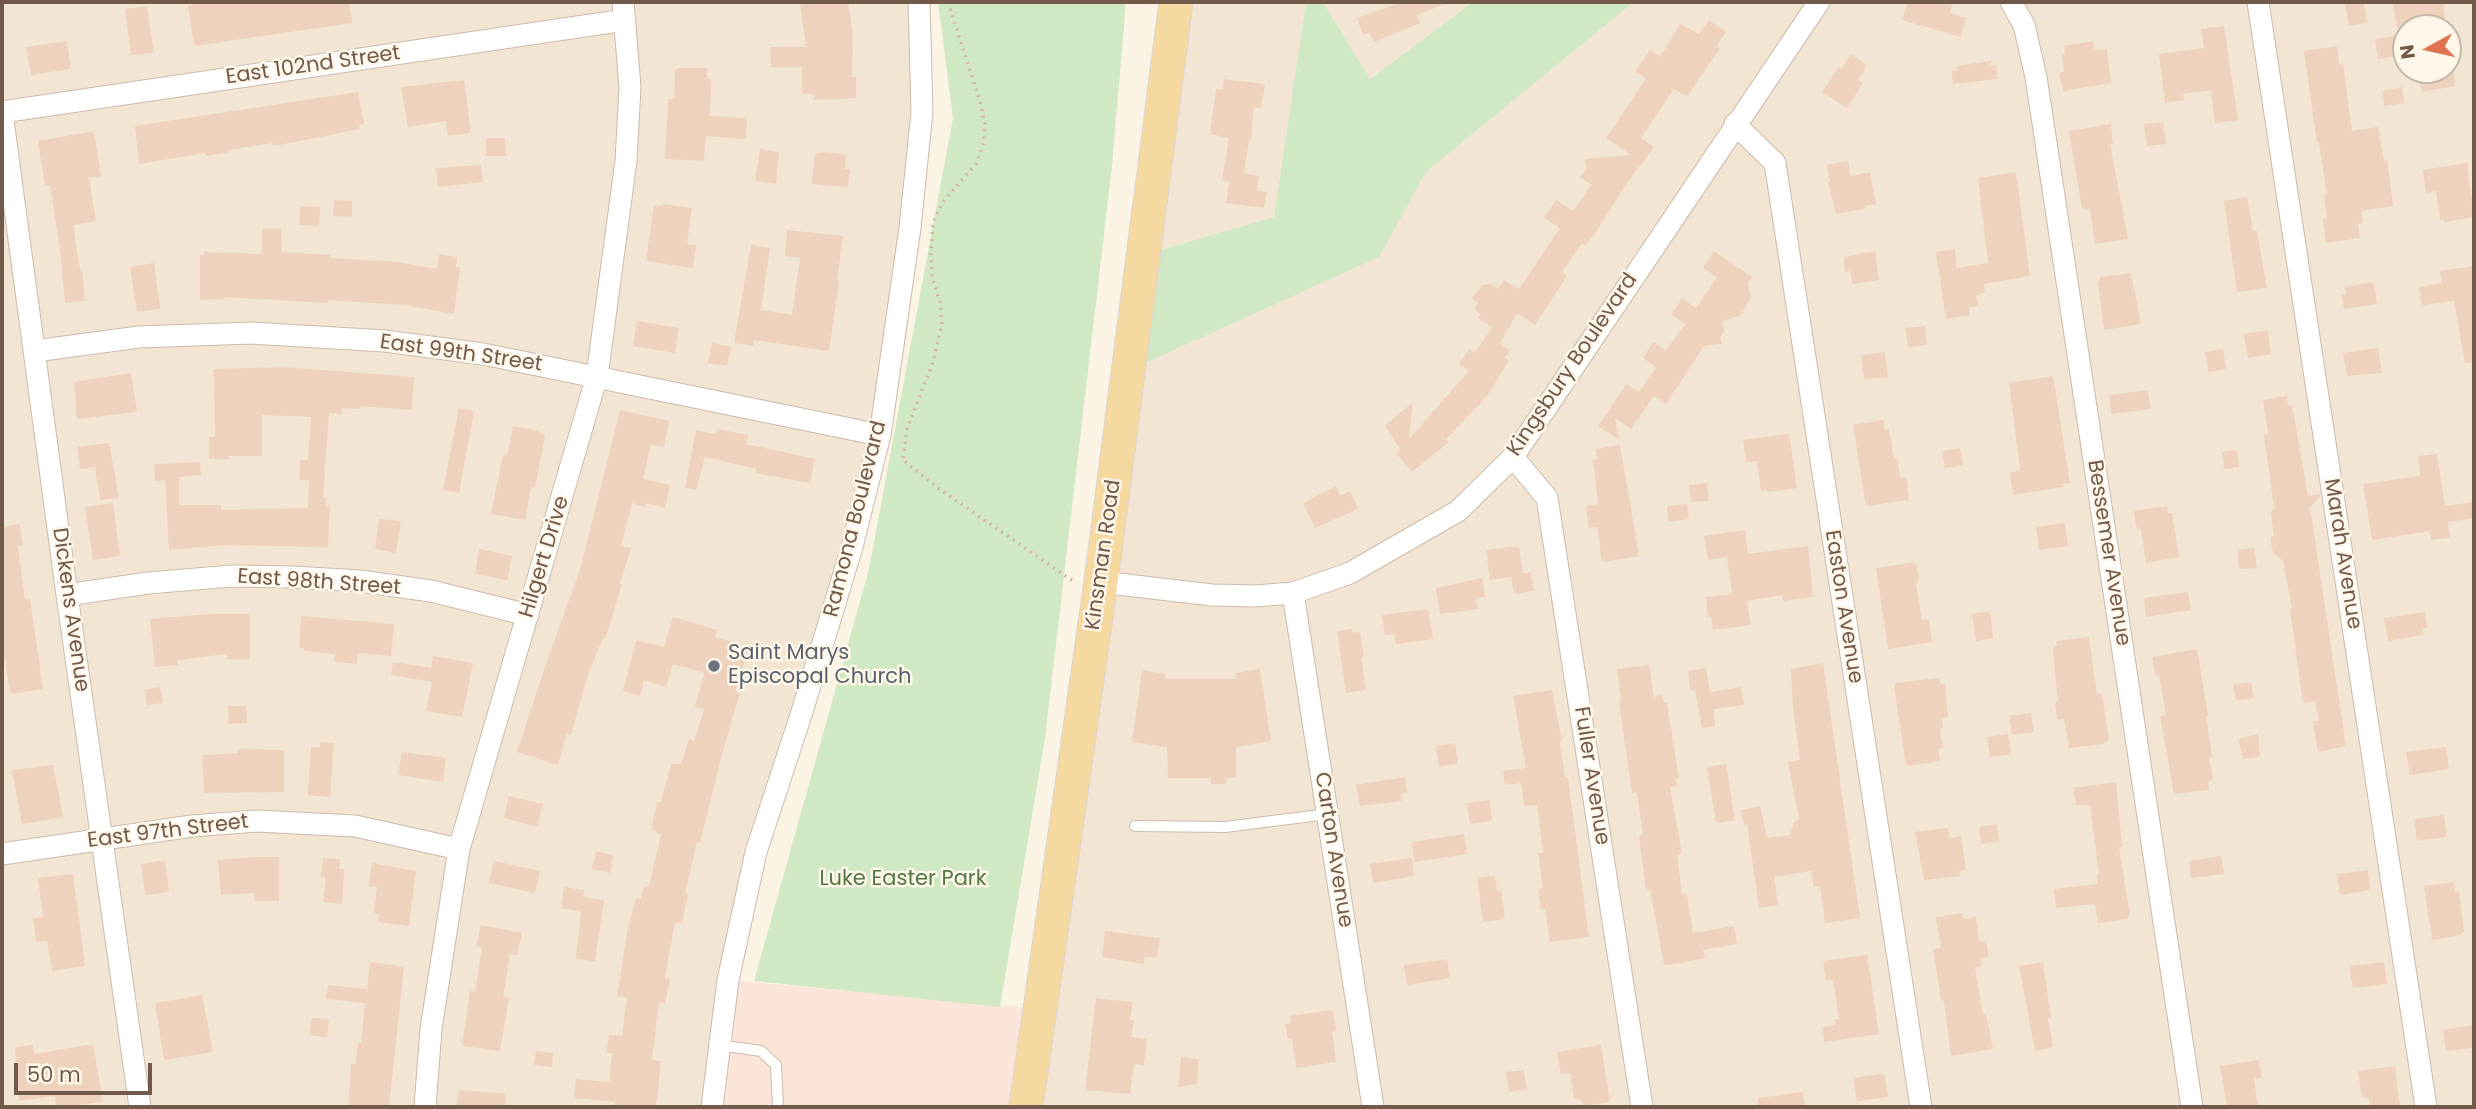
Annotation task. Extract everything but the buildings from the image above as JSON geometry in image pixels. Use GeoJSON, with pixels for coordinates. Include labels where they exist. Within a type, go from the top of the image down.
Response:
{"type":"FeatureCollection","features":[{"type":"Feature","properties":{"kind":"main road","name":"Kinsman Road"},"geometry":{"type":"LineString","coordinates":[[1026,1107],[1087,582],[1176,2]]}},
{"type":"Feature","properties":{"kind":"street","name":"Ramona Boulevard"},"geometry":{"type":"LineString","coordinates":[[712,1107],[728,980],[755,852],[802,712],[852,547],[880,435],[910,228],[922,112],[919,2]]}},
{"type":"Feature","properties":{"kind":"street","name":"Kingsbury Boulevard"},"geometry":{"type":"LineString","coordinates":[[1087,582],[1212,595],[1293,593],[1350,573],[1458,511],[1513,457],[1819,2]]}},
{"type":"Feature","properties":{"kind":"street","name":"Bessemer Avenue"},"geometry":{"type":"LineString","coordinates":[[2011,2],[2024,25],[2036,77],[2192,1107]]}},
{"type":"Feature","properties":{"kind":"street","name":"Marah Avenue"},"geometry":{"type":"LineString","coordinates":[[2258,2],[2426,1107]]}},
{"type":"Feature","properties":{"kind":"street","name":"East 102nd Street"},"geometry":{"type":"LineString","coordinates":[[2,112],[624,11]]}},
{"type":"Feature","properties":{"kind":"street","name":"Hilgert Drive"},"geometry":{"type":"LineString","coordinates":[[425,1107],[431,1029],[459,849],[597,376],[626,161],[630,87],[624,11]]}},
{"type":"Feature","properties":{"kind":"street","name":"Dickens Avenue"},"geometry":{"type":"LineString","coordinates":[[2,112],[140,1107]]}},
{"type":"Feature","properties":{"kind":"street","name":"Easton Avenue"},"geometry":{"type":"LineString","coordinates":[[1735,124],[1775,163],[1921,1107]]}},
{"type":"Feature","properties":{"kind":"street","name":"East 99th Street"},"geometry":{"type":"LineString","coordinates":[[35,351],[139,337],[251,333],[385,341],[483,354],[880,435]]}},
{"type":"Feature","properties":{"kind":"street","name":"Fuller Avenue"},"geometry":{"type":"LineString","coordinates":[[1513,457],[1548,498],[1642,1107]]}},
{"type":"Feature","properties":{"kind":"street","name":"East 98th Street"},"geometry":{"type":"LineString","coordinates":[[67,595],[148,583],[232,576],[293,577],[360,581],[431,591],[528,615]]}},
{"type":"Feature","properties":{"kind":"street","name":"Carton Avenue"},"geometry":{"type":"LineString","coordinates":[[1293,593],[1373,1107]]}},
{"type":"Feature","properties":{"kind":"street","name":"East 97th Street"},"geometry":{"type":"LineString","coordinates":[[2,854],[192,825],[257,821],[355,826],[459,849]]}},
{"type":"Feature","properties":{"kind":"lane"},"geometry":{"type":"LineString","coordinates":[[1135,826],[1225,827],[1328,814]]}},
{"type":"Feature","properties":{"kind":"lane"},"geometry":{"type":"LineString","coordinates":[[719,1045],[761,1051],[775,1065],[778,1107]]}},
{"type":"Feature","properties":{"kind":"path"},"geometry":{"type":"LineString","coordinates":[[948,2],[979,98],[985,124],[984,143],[976,163],[942,203],[933,223],[932,277],[943,324],[933,362],[907,429],[903,460],[937,488],[1087,582]]}},
{"type":"Feature","properties":{"kind":"shaded area"},"geometry":{"type":"Polygon","coordinates":[[[2,2],[919,2],[922,112],[880,435],[755,852],[712,1107],[2,1107],[2,2]]]}},
{"type":"Feature","properties":{"kind":"shaded area"},"geometry":{"type":"Polygon","coordinates":[[[1176,2],[1306,2],[1274,217],[1143,255],[1176,2]]]}},
{"type":"Feature","properties":{"kind":"shaded area"},"geometry":{"type":"Polygon","coordinates":[[[1323,2],[1473,2],[1370,79],[1323,2]]]}},
{"type":"Feature","properties":{"kind":"shaded area"},"geometry":{"type":"Polygon","coordinates":[[[1634,2],[2474,2],[2474,1107],[1026,1107],[1128,371],[1378,257],[1426,172],[1634,2]]]}},
{"type":"Feature","properties":{"kind":"shaded area"},"geometry":{"type":"Polygon","coordinates":[[[728,980],[1040,1009],[1026,1107],[712,1107],[728,980]]]}},
{"type":"Feature","properties":{"kind":"green space","name":"Luke Easter Park"},"geometry":{"type":"Polygon","coordinates":[[[938,2],[1126,2],[1112,166],[1045,738],[1000,1007],[754,981],[869,569],[953,118],[938,2]]]}},
{"type":"Feature","properties":{"kind":"green space"},"geometry":{"type":"Polygon","coordinates":[[[1306,2],[1323,2],[1370,79],[1473,2],[1634,2],[1426,172],[1379,257],[1128,371],[1143,255],[1274,217],[1306,2]]]}},
{"type":"Feature","properties":{"kind":"place","name":"Saint Marys Episcopal Church"},"geometry":{"type":"Point","coordinates":[714,666]}}]}
